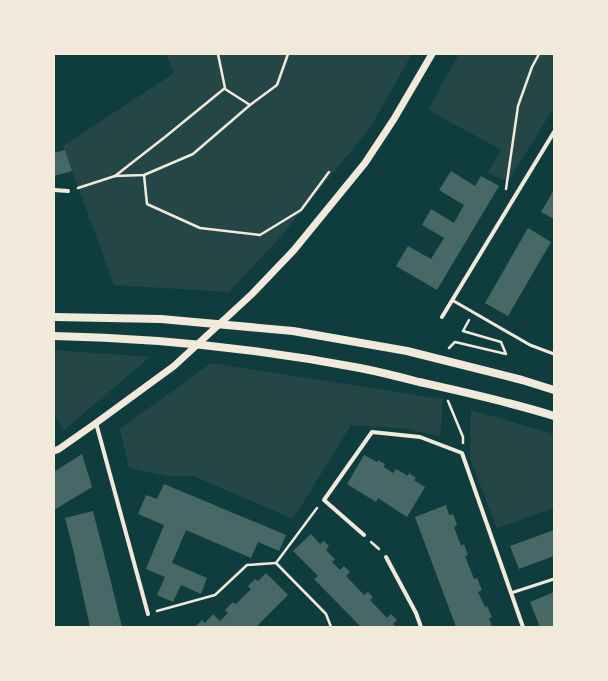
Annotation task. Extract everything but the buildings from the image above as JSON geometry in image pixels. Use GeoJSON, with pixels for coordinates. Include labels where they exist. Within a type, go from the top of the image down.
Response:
{"type":"FeatureCollection","features":[{"type":"Feature","properties":{"kind":"main road"},"geometry":{"type":"LineString","coordinates":[[54,317],[161,319],[293,331],[407,351],[462,364],[554,390]]}},
{"type":"Feature","properties":{"kind":"main road"},"geometry":{"type":"LineString","coordinates":[[54,336],[151,340],[239,349],[293,357],[360,368],[471,393],[554,416]]}},
{"type":"Feature","properties":{"kind":"street"},"geometry":{"type":"LineString","coordinates":[[54,451],[126,402],[174,366],[252,294],[294,250],[365,163],[394,119],[432,54]]}},
{"type":"Feature","properties":{"kind":"street"},"geometry":{"type":"LineString","coordinates":[[442,317],[554,132]]}},
{"type":"Feature","properties":{"kind":"street"},"geometry":{"type":"LineString","coordinates":[[54,190],[68,191]]}},
{"type":"Feature","properties":{"kind":"street"},"geometry":{"type":"LineString","coordinates":[[96,423],[148,614]]}},
{"type":"Feature","properties":{"kind":"street"},"geometry":{"type":"LineString","coordinates":[[364,535],[324,500],[372,432],[420,437],[462,452],[523,627]]}},
{"type":"Feature","properties":{"kind":"street"},"geometry":{"type":"LineString","coordinates":[[386,557],[416,613],[421,627]]}},
{"type":"Feature","properties":{"kind":"lane"},"geometry":{"type":"LineString","coordinates":[[452,300],[530,345],[554,354]]}},
{"type":"Feature","properties":{"kind":"lane"},"geometry":{"type":"LineString","coordinates":[[511,593],[554,579]]}},
{"type":"Feature","properties":{"kind":"path"},"geometry":{"type":"LineString","coordinates":[[218,54],[225,88],[250,105]]}},
{"type":"Feature","properties":{"kind":"path"},"geometry":{"type":"LineString","coordinates":[[68,191],[115,176],[144,174],[193,154],[277,84],[288,54]]}},
{"type":"Feature","properties":{"kind":"path"},"geometry":{"type":"LineString","coordinates":[[506,189],[518,106],[532,67],[539,54]]}},
{"type":"Feature","properties":{"kind":"path"},"geometry":{"type":"LineString","coordinates":[[115,176],[225,88]]}},
{"type":"Feature","properties":{"kind":"path"},"geometry":{"type":"LineString","coordinates":[[144,174],[147,204],[200,228],[260,235],[301,210],[329,172]]}},
{"type":"Feature","properties":{"kind":"path"},"geometry":{"type":"LineString","coordinates":[[446,395],[463,437],[462,452]]}},
{"type":"Feature","properties":{"kind":"path"},"geometry":{"type":"LineString","coordinates":[[148,614],[215,595],[247,565],[276,563],[324,500]]}},
{"type":"Feature","properties":{"kind":"path"},"geometry":{"type":"LineString","coordinates":[[364,535],[384,553],[386,557]]}},
{"type":"Feature","properties":{"kind":"path"},"geometry":{"type":"LineString","coordinates":[[276,563],[326,614],[331,627]]}},
{"type":"Feature","properties":{"kind":"shaded area"},"geometry":{"type":"Polygon","coordinates":[[[166,54],[412,54],[370,128],[282,235],[229,292],[114,285],[63,146],[174,73],[166,54]]]}},
{"type":"Feature","properties":{"kind":"shaded area"},"geometry":{"type":"Polygon","coordinates":[[[459,54],[554,54],[554,107],[508,182],[488,173],[501,150],[428,110],[459,54]]]}},
{"type":"Feature","properties":{"kind":"shaded area"},"geometry":{"type":"Polygon","coordinates":[[[54,350],[150,357],[64,430],[54,413],[54,350]]]}},
{"type":"Feature","properties":{"kind":"shaded area"},"geometry":{"type":"Polygon","coordinates":[[[211,363],[443,399],[440,436],[407,429],[351,425],[293,519],[193,476],[168,476],[129,468],[120,429],[211,363]]]}},
{"type":"Feature","properties":{"kind":"shaded area"},"geometry":{"type":"Polygon","coordinates":[[[471,410],[554,434],[554,508],[497,528],[470,459],[471,410]]]}}]}
